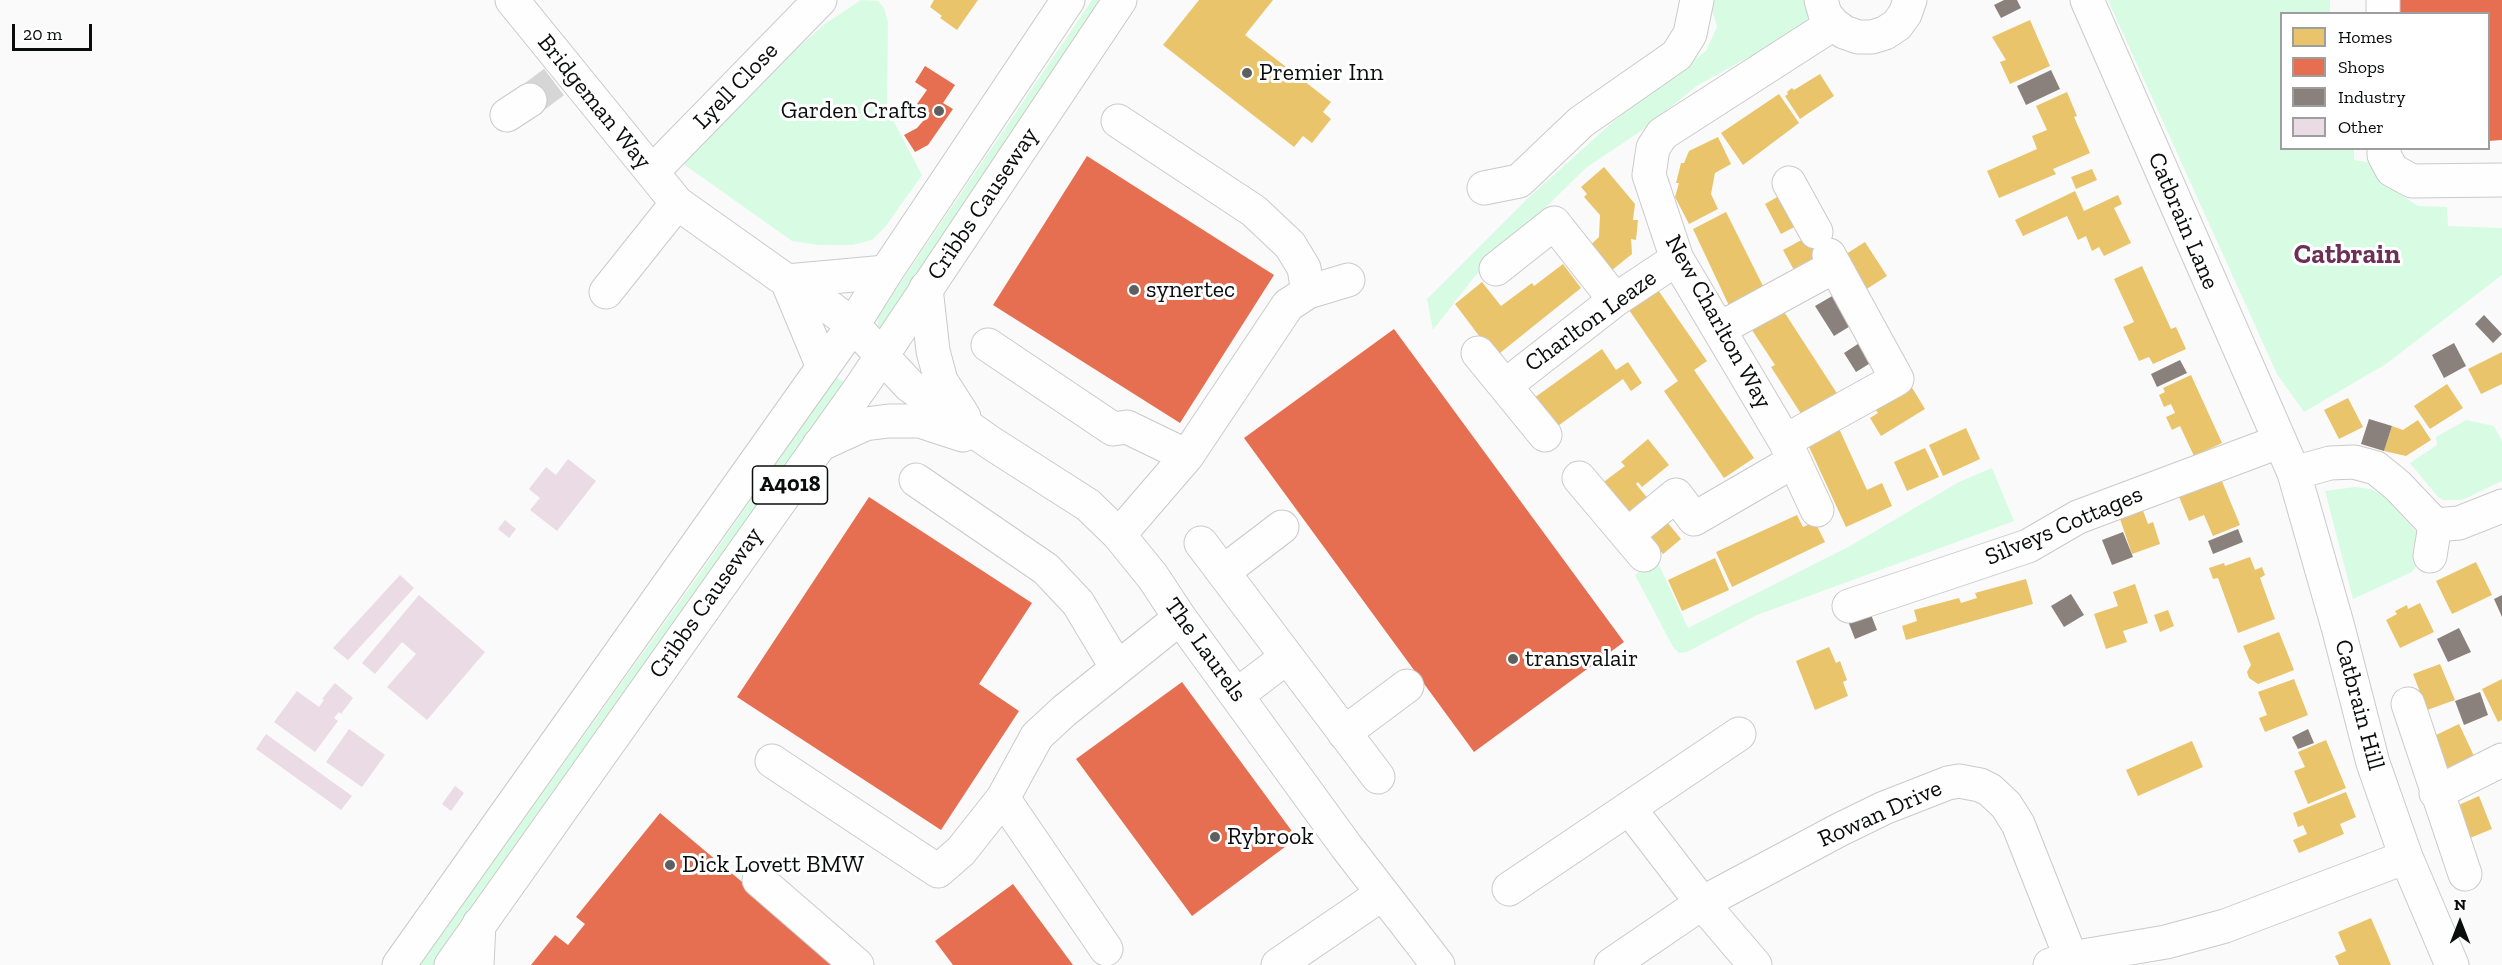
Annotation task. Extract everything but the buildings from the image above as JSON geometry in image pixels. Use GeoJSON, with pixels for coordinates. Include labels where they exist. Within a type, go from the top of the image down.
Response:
{"type":"FeatureCollection","features":[{"type":"Feature","properties":{"kind":"street","name":"Bridgeman Way"},"geometry":{"type":"LineString","coordinates":[[512,0],[540,92],[652,172],[677,203],[854,325]]}},
{"type":"Feature","properties":{"kind":"street","name":"Lyell Close"},"geometry":{"type":"LineString","coordinates":[[652,172],[820,0]]}},
{"type":"Feature","properties":{"kind":"street","name":"Cribbs Causeway"},"geometry":{"type":"LineString","coordinates":[[399,965],[854,325],[886,272],[1068,0]]}},
{"type":"Feature","properties":{"kind":"street","name":"Cribbs Causeway"},"geometry":{"type":"LineString","coordinates":[[451,965],[882,355],[1120,0]]}},
{"type":"Feature","properties":{"kind":"street"},"geometry":{"type":"LineString","coordinates":[[1484,188],[1519,181],[1581,122],[1677,55],[1690,34],[1697,0]]}},
{"type":"Feature","properties":{"kind":"street"},"geometry":{"type":"LineString","coordinates":[[1827,12],[1844,32],[1858,37],[1872,37],[1885,33],[1896,25],[1905,14],[1910,0]]}},
{"type":"Feature","properties":{"kind":"street","name":"Catbrain Lane"},"geometry":{"type":"LineString","coordinates":[[2087,0],[2278,442]]}},
{"type":"Feature","properties":{"kind":"street","name":"New Charlton Way"},"geometry":{"type":"LineString","coordinates":[[1817,510],[1789,451],[1677,259],[1649,176],[1653,148],[1662,134],[1827,12]]}},
{"type":"Feature","properties":{"kind":"street"},"geometry":{"type":"LineString","coordinates":[[1118,121],[1254,211],[1290,245],[1305,268],[1308,292]]}},
{"type":"Feature","properties":{"kind":"street"},"geometry":{"type":"LineString","coordinates":[[2384,150],[2392,170],[2412,181],[2502,180]]}},
{"type":"Feature","properties":{"kind":"street"},"geometry":{"type":"LineString","coordinates":[[1579,478],[1636,545],[1676,495],[1694,519],[1789,451],[1897,379],[1789,183]]}},
{"type":"Feature","properties":{"kind":"street"},"geometry":{"type":"LineString","coordinates":[[606,292],[677,203]]}},
{"type":"Feature","properties":{"kind":"street"},"geometry":{"type":"LineString","coordinates":[[1496,269],[1554,223],[1615,300]]}},
{"type":"Feature","properties":{"kind":"street"},"geometry":{"type":"LineString","coordinates":[[1719,329],[1826,251]]}},
{"type":"Feature","properties":{"kind":"street","name":"Charlton Leaze"},"geometry":{"type":"LineString","coordinates":[[1506,385],[1615,300],[1677,259]]}},
{"type":"Feature","properties":{"kind":"street"},"geometry":{"type":"LineString","coordinates":[[821,370],[815,349],[787,281],[886,272]]}},
{"type":"Feature","properties":{"kind":"street"},"geometry":{"type":"LineString","coordinates":[[1119,535],[1187,456],[1288,305],[1308,292],[1347,280]]}},
{"type":"Feature","properties":{"kind":"street","name":"The Laurels"},"geometry":{"type":"LineString","coordinates":[[926,288],[933,351],[941,381],[962,414],[991,443]]}},
{"type":"Feature","properties":{"kind":"street","name":"The Laurels"},"geometry":{"type":"LineString","coordinates":[[854,325],[910,386],[991,443],[1088,505],[1119,535],[1153,577],[1180,618],[1260,727],[1438,965]]}},
{"type":"Feature","properties":{"kind":"street"},"geometry":{"type":"LineString","coordinates":[[988,345],[1113,429],[1127,427],[1187,456]]}},
{"type":"Feature","properties":{"kind":"street","name":"Charlton Leaze"},"geometry":{"type":"LineString","coordinates":[[1478,353],[1545,435]]}},
{"type":"Feature","properties":{"kind":"street","name":"The Laurels"},"geometry":{"type":"LineString","coordinates":[[819,445],[865,424],[889,421],[920,421],[991,443]]}},
{"type":"Feature","properties":{"kind":"street","name":"Catbrain Hill"},"geometry":{"type":"LineString","coordinates":[[2278,442],[2294,473],[2338,627],[2373,763],[2406,857],[2452,965]]}},
{"type":"Feature","properties":{"kind":"street","name":"Silveys Cottages"},"geometry":{"type":"LineString","coordinates":[[1849,606],[2028,546],[2078,517],[2278,442]]}},
{"type":"Feature","properties":{"kind":"street"},"geometry":{"type":"LineString","coordinates":[[2294,473],[2330,463],[2354,462],[2376,468],[2398,486],[2432,541],[2458,523],[2502,506]]}},
{"type":"Feature","properties":{"kind":"street"},"geometry":{"type":"LineString","coordinates":[[916,480],[1046,569],[1078,603],[1118,668]]}},
{"type":"Feature","properties":{"kind":"street"},"geometry":{"type":"LineString","coordinates":[[1223,572],[1282,527]]}},
{"type":"Feature","properties":{"kind":"street"},"geometry":{"type":"LineString","coordinates":[[1201,543],[1378,777]]}},
{"type":"Feature","properties":{"kind":"street"},"geometry":{"type":"LineString","coordinates":[[772,760],[938,871],[961,851],[1003,798],[1037,736],[1064,711],[1180,618]]}},
{"type":"Feature","properties":{"kind":"street"},"geometry":{"type":"LineString","coordinates":[[1237,695],[1287,657]]}},
{"type":"Feature","properties":{"kind":"street"},"geometry":{"type":"LineString","coordinates":[[1344,733],[1407,686]]}},
{"type":"Feature","properties":{"kind":"street"},"geometry":{"type":"LineString","coordinates":[[2408,705],[2465,874]]}},
{"type":"Feature","properties":{"kind":"street"},"geometry":{"type":"LineString","coordinates":[[1509,889],[1739,734]]}},
{"type":"Feature","properties":{"kind":"street"},"geometry":{"type":"LineString","coordinates":[[2436,793],[2502,760]]}},
{"type":"Feature","properties":{"kind":"street","name":"Rowan Drive"},"geometry":{"type":"LineString","coordinates":[[1611,965],[1702,903],[1884,808],[1948,783],[1970,782],[1980,785],[1999,797],[2018,824],[2081,960]]}},
{"type":"Feature","properties":{"kind":"street"},"geometry":{"type":"LineString","coordinates":[[1003,798],[1106,949]]}},
{"type":"Feature","properties":{"kind":"street"},"geometry":{"type":"LineString","coordinates":[[1629,808],[1702,903],[1755,965]]}},
{"type":"Feature","properties":{"kind":"street"},"geometry":{"type":"LineString","coordinates":[[2081,960],[2225,927],[2406,857]]}},
{"type":"Feature","properties":{"kind":"street"},"geometry":{"type":"LineString","coordinates":[[759,880],[857,965]]}},
{"type":"Feature","properties":{"kind":"street"},"geometry":{"type":"LineString","coordinates":[[1278,965],[1383,894]]}},
{"type":"Feature","properties":{"kind":"street"},"geometry":{"type":"LineString","coordinates":[[477,965],[479,924]]}},
{"type":"Feature","properties":{"kind":"green space"},"geometry":{"type":"Polygon","coordinates":[[[861,0],[878,1],[884,8],[888,22],[887,109],[922,175],[886,226],[872,240],[853,245],[819,245],[792,241],[682,163],[774,72],[780,63],[825,24],[861,0]]]}},
{"type":"Feature","properties":{"kind":"green space"},"geometry":{"type":"Polygon","coordinates":[[[1092,0],[1106,0],[883,332],[878,329],[878,316],[1092,0]]]}},
{"type":"Feature","properties":{"kind":"green space"},"geometry":{"type":"Polygon","coordinates":[[[1712,0],[1811,0],[1810,13],[1805,25],[1762,53],[1749,57],[1698,85],[1638,133],[1587,167],[1475,276],[1433,330],[1427,299],[1526,200],[1614,121],[1706,51],[1717,27],[1711,6],[1712,0]]]}},
{"type":"Feature","properties":{"kind":"green space"},"geometry":{"type":"Polygon","coordinates":[[[2108,0],[2330,0],[2330,12],[2280,12],[2280,150],[2354,150],[2354,160],[2374,163],[2384,184],[2418,206],[2447,207],[2448,226],[2502,228],[2502,275],[2386,364],[2304,412],[2277,374],[2108,0]]]}},
{"type":"Feature","properties":{"kind":"green space"},"geometry":{"type":"Polygon","coordinates":[[[836,377],[847,384],[710,580],[435,965],[419,965],[701,572],[836,377]]]}},
{"type":"Feature","properties":{"kind":"green space"},"geometry":{"type":"Polygon","coordinates":[[[2466,420],[2494,426],[2502,441],[2502,481],[2462,500],[2443,500],[2437,496],[2410,463],[2437,445],[2436,437],[2466,420]]]}},
{"type":"Feature","properties":{"kind":"green space"},"geometry":{"type":"Polygon","coordinates":[[[1992,468],[2014,521],[1757,615],[1687,652],[1679,653],[1673,647],[1635,575],[1656,558],[1688,628],[1850,546],[1959,482],[1992,468]]]}},
{"type":"Feature","properties":{"kind":"green space"},"geometry":{"type":"Polygon","coordinates":[[[2355,487],[2371,489],[2384,496],[2421,537],[2418,564],[2412,572],[2353,599],[2325,491],[2355,487]]]}},
{"type":"Feature","properties":{"kind":"tunnel"},"geometry":{"type":"LineString","coordinates":[[530,100],[554,82]]}},
{"type":"Feature","properties":{"kind":"place","name":"Premier Inn"},"geometry":{"type":"Point","coordinates":[1247,73]}},
{"type":"Feature","properties":{"kind":"place","name":"Garden Crafts"},"geometry":{"type":"Point","coordinates":[939,111]}},
{"type":"Feature","properties":{"kind":"place","name":"synertec"},"geometry":{"type":"Point","coordinates":[1134,290]}},
{"type":"Feature","properties":{"kind":"place","name":"transvalair"},"geometry":{"type":"Point","coordinates":[1513,659]}},
{"type":"Feature","properties":{"kind":"place","name":"Rybrook"},"geometry":{"type":"Point","coordinates":[1215,837]}},
{"type":"Feature","properties":{"kind":"place","name":"Dick Lovett BMW"},"geometry":{"type":"Point","coordinates":[670,865]}},
{"type":"Feature","properties":{"kind":"district","name":"Catbrain"},"geometry":{"type":"Point","coordinates":[2347,255]}}]}
